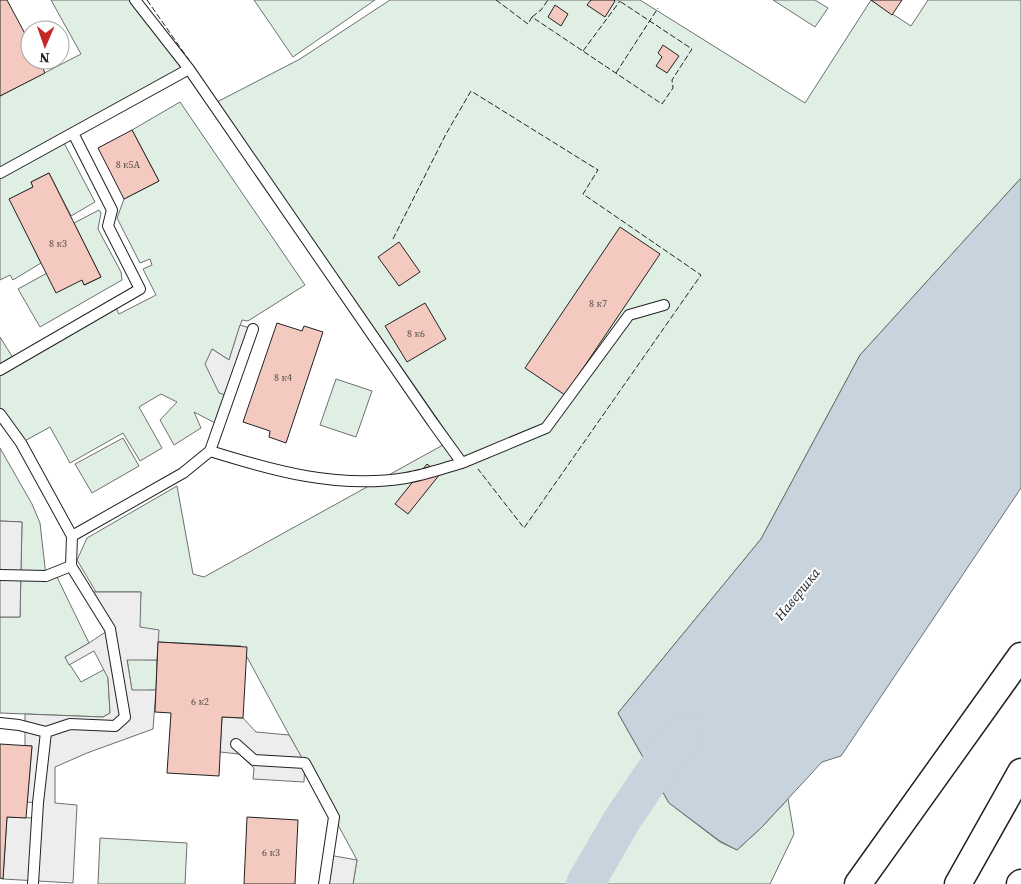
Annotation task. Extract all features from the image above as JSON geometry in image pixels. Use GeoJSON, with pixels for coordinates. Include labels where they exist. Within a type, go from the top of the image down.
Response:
{"type":"FeatureCollection","features":[{"type":"Feature","properties":{"kind":"main road"},"geometry":{"type":"LineString","coordinates":[[858,884],[1021,656]]}},
{"type":"Feature","properties":{"kind":"main road"},"geometry":{"type":"LineString","coordinates":[[958,884],[1021,772]]}},
{"type":"Feature","properties":{"kind":"lane"},"geometry":{"type":"LineString","coordinates":[[135,0],[189,69],[433,424],[462,463]]}},
{"type":"Feature","properties":{"kind":"lane"},"geometry":{"type":"LineString","coordinates":[[0,174],[189,69]]}},
{"type":"Feature","properties":{"kind":"lane"},"geometry":{"type":"LineString","coordinates":[[0,370],[140,289],[108,226],[112,210],[73,133]]}},
{"type":"Feature","properties":{"kind":"lane"},"geometry":{"type":"LineString","coordinates":[[210,451],[263,468],[311,478],[352,480],[406,478],[462,463],[546,428],[630,315],[664,305]]}},
{"type":"Feature","properties":{"kind":"lane"},"geometry":{"type":"LineString","coordinates":[[72,536],[183,473],[210,451],[253,328]]}},
{"type":"Feature","properties":{"kind":"lane"},"geometry":{"type":"LineString","coordinates":[[0,414],[21,443],[72,536],[71,566],[110,629],[125,717],[115,726],[70,724],[46,732],[20,724],[0,723]]}},
{"type":"Feature","properties":{"kind":"lane"},"geometry":{"type":"LineString","coordinates":[[0,575],[46,576],[71,566]]}},
{"type":"Feature","properties":{"kind":"lane"},"geometry":{"type":"LineString","coordinates":[[33,884],[38,803],[46,732]]}},
{"type":"Feature","properties":{"kind":"lane"},"geometry":{"type":"LineString","coordinates":[[236,744],[254,760],[305,763],[334,817],[324,884]]}},
{"type":"Feature","properties":{"kind":"green space"},"geometry":{"type":"Polygon","coordinates":[[[51,0],[135,0],[189,69],[62,139],[95,202],[71,216],[49,173],[31,182],[33,187],[10,199],[41,263],[13,280],[10,275],[0,280],[0,96],[50,70],[70,70],[70,60],[81,54],[70,34],[70,20],[62,20],[51,0]]]}},
{"type":"Feature","properties":{"kind":"green space"},"geometry":{"type":"Polygon","coordinates":[[[254,0],[375,0],[293,57],[254,0]]]}},
{"type":"Feature","properties":{"kind":"green space"},"geometry":{"type":"Polygon","coordinates":[[[390,0],[640,0],[805,103],[871,0],[911,26],[928,0],[1021,0],[1021,178],[860,355],[761,539],[618,713],[669,803],[720,842],[737,850],[788,799],[794,834],[770,884],[353,884],[357,860],[241,646],[158,642],[139,627],[141,592],[96,592],[77,560],[87,538],[177,486],[193,574],[204,577],[452,440],[217,102],[300,59],[390,0]]]}},
{"type":"Feature","properties":{"kind":"green space"},"geometry":{"type":"Polygon","coordinates":[[[773,0],[815,0],[828,8],[815,27],[773,0]]]}},
{"type":"Feature","properties":{"kind":"green space"},"geometry":{"type":"Polygon","coordinates":[[[180,102],[305,285],[248,321],[242,320],[229,360],[212,349],[229,396],[219,425],[194,412],[201,428],[174,445],[160,420],[177,402],[161,394],[139,407],[162,448],[140,461],[123,433],[70,463],[50,427],[21,443],[0,410],[0,337],[15,361],[114,304],[119,314],[156,295],[143,269],[152,265],[150,259],[140,263],[117,218],[124,199],[159,181],[132,130],[180,102]]]}},
{"type":"Feature","properties":{"kind":"green space"},"geometry":{"type":"Polygon","coordinates":[[[99,210],[101,213],[98,229],[121,272],[122,280],[40,327],[18,289],[47,273],[82,280],[85,285],[101,277],[74,223],[99,210]]]}},
{"type":"Feature","properties":{"kind":"green space"},"geometry":{"type":"Polygon","coordinates":[[[336,379],[372,391],[356,437],[320,425],[336,379]]]}},
{"type":"Feature","properties":{"kind":"green space"},"geometry":{"type":"Polygon","coordinates":[[[123,438],[139,466],[92,493],[75,464],[123,438]]]}},
{"type":"Feature","properties":{"kind":"green space"},"geometry":{"type":"Polygon","coordinates":[[[0,448],[32,504],[40,523],[46,576],[55,573],[89,643],[65,657],[81,682],[105,669],[108,678],[110,713],[103,717],[0,713],[0,617],[20,617],[22,522],[0,521],[0,448]]]}},
{"type":"Feature","properties":{"kind":"green space"},"geometry":{"type":"Polygon","coordinates":[[[127,659],[157,660],[156,690],[132,691],[127,659]]]}},
{"type":"Feature","properties":{"kind":"green space"},"geometry":{"type":"Polygon","coordinates":[[[100,838],[187,843],[185,884],[98,884],[100,838]]]}},
{"type":"Feature","properties":{"kind":"shaded area"},"geometry":{"type":"Polygon","coordinates":[[[240,325],[253,329],[229,396],[219,393],[205,364],[212,349],[229,360],[240,325]]]}},
{"type":"Feature","properties":{"kind":"shaded area"},"geometry":{"type":"Polygon","coordinates":[[[0,521],[22,522],[20,617],[0,617],[0,521]]]}},
{"type":"Feature","properties":{"kind":"shaded area"},"geometry":{"type":"Polygon","coordinates":[[[88,592],[141,592],[140,627],[159,630],[157,660],[127,660],[132,690],[156,690],[153,729],[55,767],[55,803],[77,805],[73,883],[3,879],[7,817],[37,818],[38,803],[27,802],[32,746],[25,746],[25,714],[103,717],[110,713],[108,678],[94,651],[69,665],[65,657],[110,629],[88,592]]]}},
{"type":"Feature","properties":{"kind":"shaded area"},"geometry":{"type":"Polygon","coordinates":[[[222,717],[243,718],[256,732],[289,735],[305,763],[304,782],[253,779],[254,768],[239,754],[220,752],[222,717]]]}},
{"type":"Feature","properties":{"kind":"shaded area"},"geometry":{"type":"Polygon","coordinates":[[[329,855],[357,860],[353,884],[324,884],[329,855]]]}},
{"type":"Feature","properties":{"kind":"water"},"geometry":{"type":"Polygon","coordinates":[[[1021,178],[1021,488],[841,756],[822,762],[761,828],[737,850],[720,841],[669,803],[618,713],[761,539],[860,355],[1021,178]]]}},
{"type":"Feature","properties":{"kind":"building"},"geometry":{"type":"Polygon","coordinates":[[[0,0],[7,0],[20,24],[20,70],[44,70],[45,73],[0,96],[0,0]]]}},
{"type":"Feature","properties":{"kind":"building"},"geometry":{"type":"Polygon","coordinates":[[[591,0],[615,1],[605,17],[587,5],[591,0]]]}},
{"type":"Feature","properties":{"kind":"building"},"geometry":{"type":"Polygon","coordinates":[[[871,0],[902,0],[892,15],[871,0]]]}},
{"type":"Feature","properties":{"kind":"building"},"geometry":{"type":"Polygon","coordinates":[[[555,5],[568,14],[561,26],[548,17],[555,5]]]}},
{"type":"Feature","properties":{"kind":"building"},"geometry":{"type":"Polygon","coordinates":[[[663,45],[679,56],[667,73],[656,66],[662,57],[658,53],[663,45]]]}},
{"type":"Feature","properties":{"kind":"building"},"geometry":{"type":"Polygon","coordinates":[[[132,130],[159,181],[124,199],[98,148],[132,130]]]}},
{"type":"Feature","properties":{"kind":"building"},"geometry":{"type":"Polygon","coordinates":[[[49,173],[101,277],[84,285],[82,280],[56,293],[9,199],[33,187],[31,182],[49,173]]]}},
{"type":"Feature","properties":{"kind":"building"},"geometry":{"type":"Polygon","coordinates":[[[620,227],[660,254],[565,395],[525,368],[620,227]]]}},
{"type":"Feature","properties":{"kind":"building"},"geometry":{"type":"Polygon","coordinates":[[[399,242],[420,272],[399,286],[378,257],[399,242]]]}},
{"type":"Feature","properties":{"kind":"building"},"geometry":{"type":"Polygon","coordinates":[[[425,303],[446,339],[407,362],[385,326],[425,303]]]}},
{"type":"Feature","properties":{"kind":"building"},"geometry":{"type":"Polygon","coordinates":[[[277,323],[302,331],[304,326],[323,332],[286,443],[269,437],[270,431],[243,422],[277,323]]]}},
{"type":"Feature","properties":{"kind":"building"},"geometry":{"type":"Polygon","coordinates":[[[427,464],[440,474],[408,514],[395,504],[427,464]]]}},
{"type":"Feature","properties":{"kind":"building"},"geometry":{"type":"Polygon","coordinates":[[[158,642],[247,647],[243,718],[222,717],[219,776],[167,773],[171,713],[155,712],[158,642]]]}},
{"type":"Feature","properties":{"kind":"building"},"geometry":{"type":"Polygon","coordinates":[[[0,744],[32,746],[26,818],[7,817],[3,879],[0,878],[0,744]]]}},
{"type":"Feature","properties":{"kind":"building"},"geometry":{"type":"Polygon","coordinates":[[[247,817],[298,820],[295,884],[244,884],[247,817]]]}},
{"type":"Feature","properties":{"kind":"waterway","name":"Навершка"},"geometry":{"type":"LineString","coordinates":[[585,884],[622,820],[653,774],[685,734]]}},
{"type":"Feature","properties":{"kind":"fence"},"geometry":{"type":"LineString","coordinates":[[147,0],[189,60]]}},
{"type":"Feature","properties":{"kind":"fence"},"geometry":{"type":"LineString","coordinates":[[496,0],[528,24],[532,17],[662,104],[673,88],[672,80],[692,49],[618,0]]}},
{"type":"Feature","properties":{"kind":"fence"},"geometry":{"type":"LineString","coordinates":[[532,17],[541,10],[548,0]]}},
{"type":"Feature","properties":{"kind":"fence"},"geometry":{"type":"LineString","coordinates":[[583,51],[620,1]]}},
{"type":"Feature","properties":{"kind":"fence"},"geometry":{"type":"LineString","coordinates":[[616,73],[658,8]]}},
{"type":"Feature","properties":{"kind":"fence"},"geometry":{"type":"LineString","coordinates":[[393,239],[446,134],[471,91],[598,170],[583,194],[701,275],[524,528],[478,469]]}}]}
